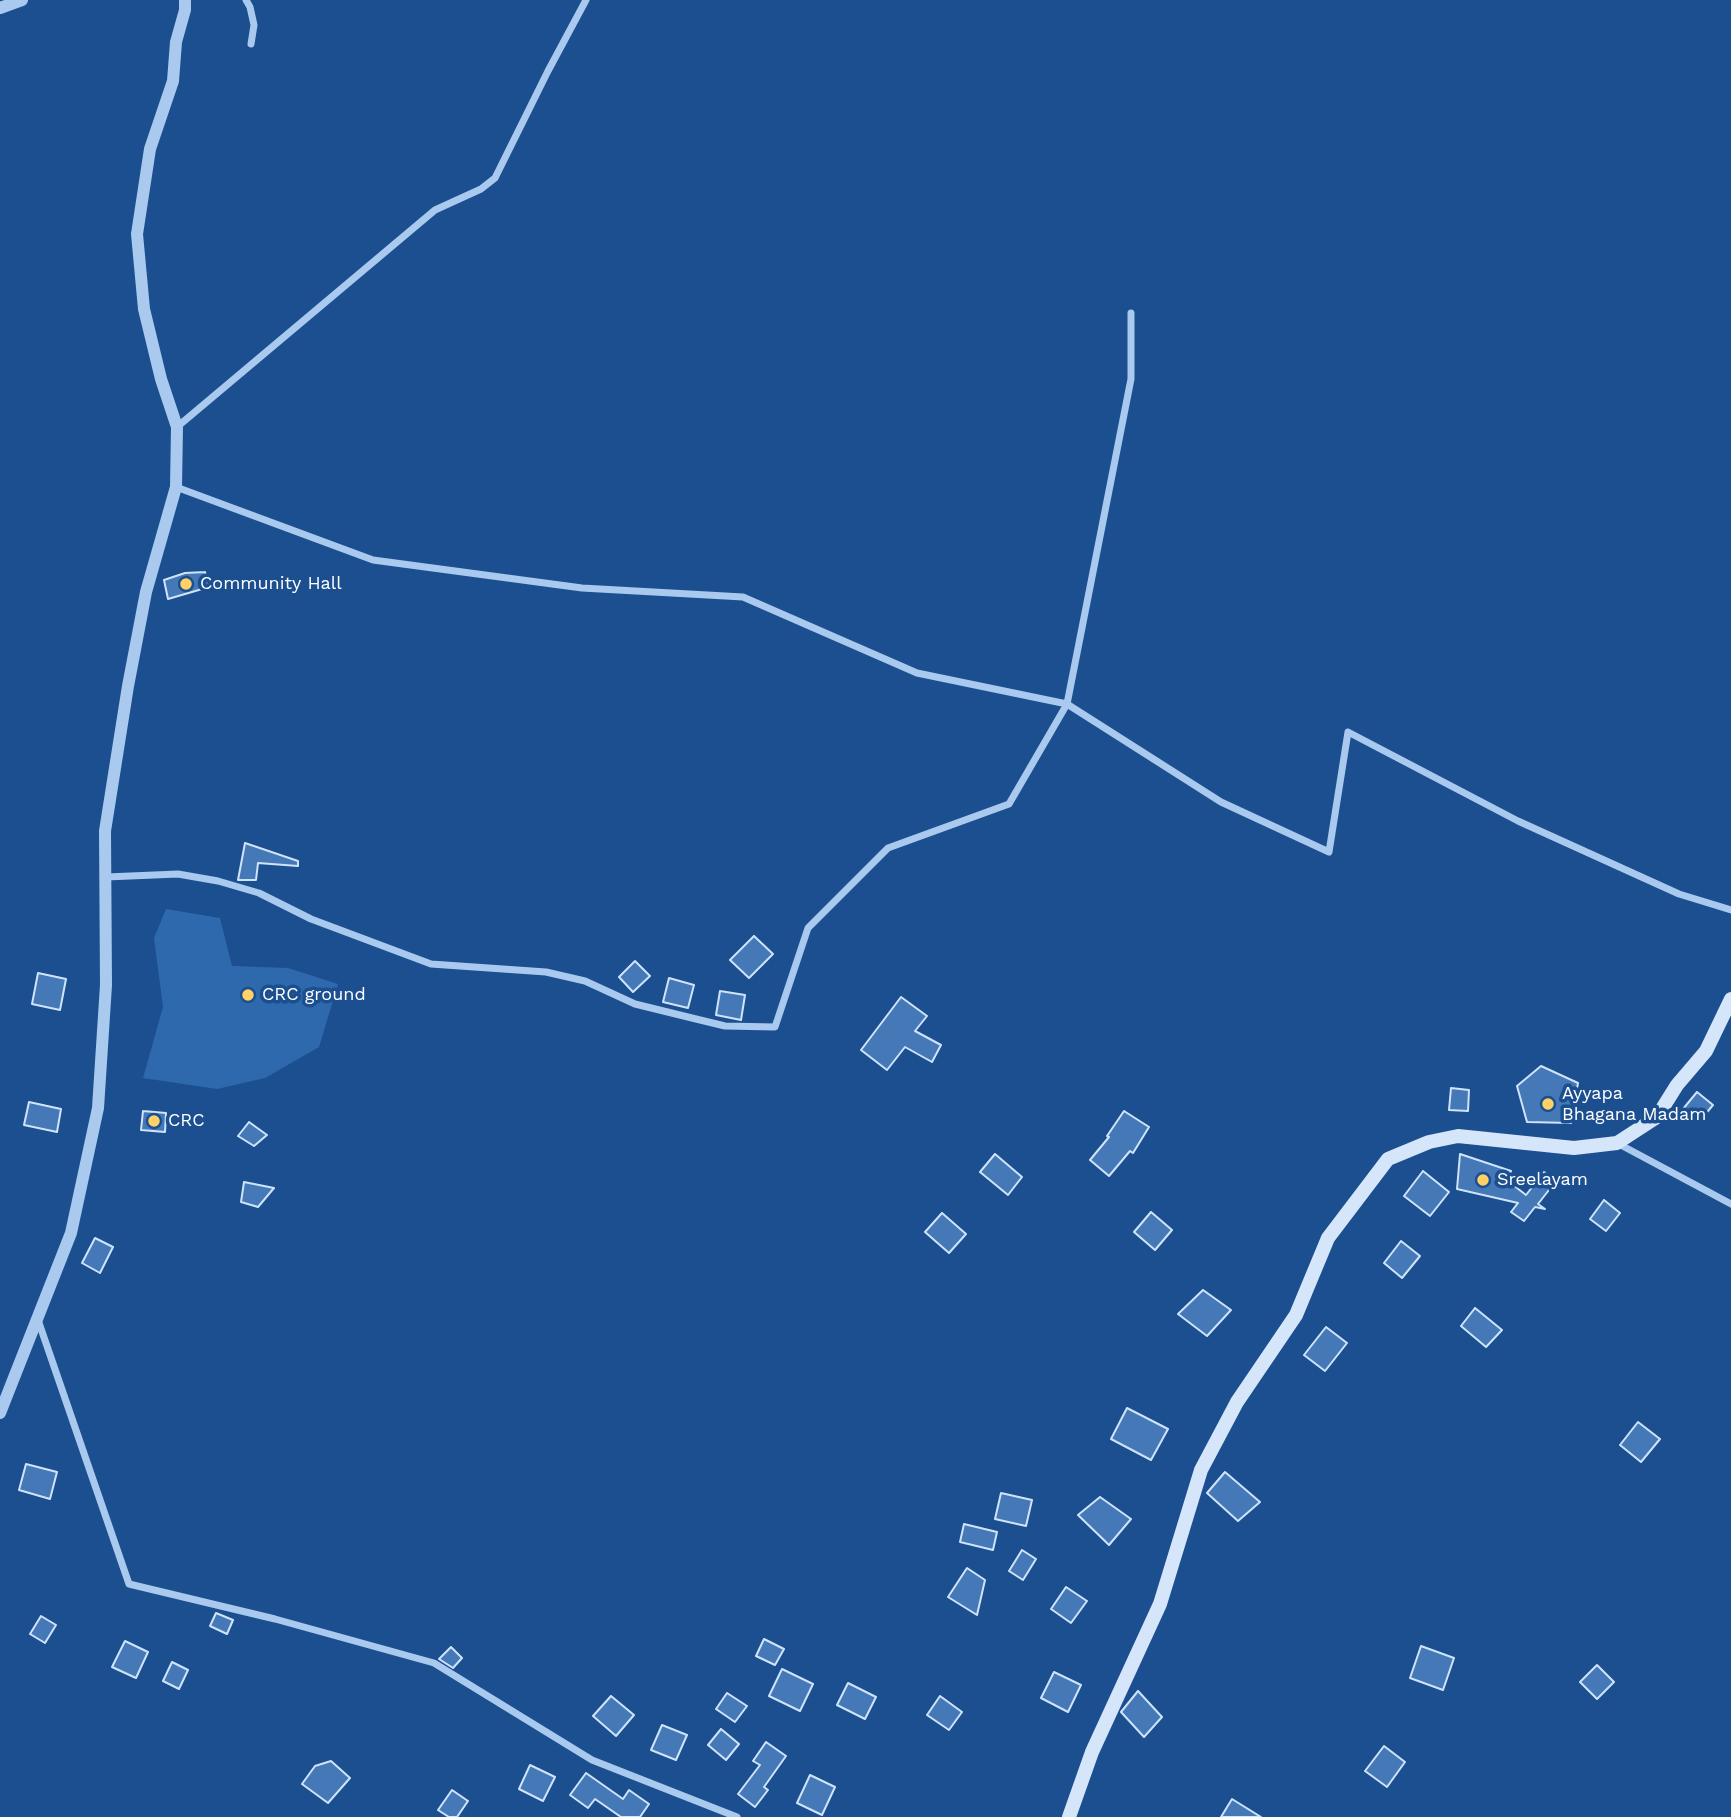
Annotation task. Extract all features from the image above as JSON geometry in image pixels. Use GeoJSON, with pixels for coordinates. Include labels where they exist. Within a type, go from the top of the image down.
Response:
{"type":"FeatureCollection","features":[{"type":"Feature","properties":{"kind":"main road"},"geometry":{"type":"LineString","coordinates":[[1069,1817],[1092,1752],[1160,1604],[1201,1470],[1237,1402],[1296,1315],[1328,1238],[1388,1159],[1429,1142],[1458,1136],[1574,1148],[1617,1143],[1657,1117],[1677,1085],[1706,1051],[1731,999]]}},
{"type":"Feature","properties":{"kind":"street"},"geometry":{"type":"LineString","coordinates":[[0,8],[22,0]]}},
{"type":"Feature","properties":{"kind":"street"},"geometry":{"type":"LineString","coordinates":[[0,1413],[71,1233],[98,1108],[106,985],[105,831],[146,592],[176,487],[177,427],[161,379],[144,309],[137,234],[150,149],[173,81],[176,42],[185,0]]}},
{"type":"Feature","properties":{"kind":"street"},"geometry":{"type":"LineString","coordinates":[[246,0],[254,25],[251,44]]}},
{"type":"Feature","properties":{"kind":"street"},"geometry":{"type":"LineString","coordinates":[[177,427],[435,210],[481,189],[495,178],[586,0]]}},
{"type":"Feature","properties":{"kind":"street"},"geometry":{"type":"LineString","coordinates":[[106,877],[178,874],[218,881],[259,892],[311,919],[430,964],[546,972],[585,981],[635,1004],[725,1026],[775,1027],[808,928],[888,848],[1009,804],[1067,704],[1131,379],[1131,313]]}},
{"type":"Feature","properties":{"kind":"street"},"geometry":{"type":"LineString","coordinates":[[176,487],[373,560],[582,588],[743,597],[917,673],[1067,704],[1221,802],[1329,852],[1348,732],[1518,821],[1679,894],[1731,910]]}},
{"type":"Feature","properties":{"kind":"street"},"geometry":{"type":"LineString","coordinates":[[1617,1143],[1731,1204]]}},
{"type":"Feature","properties":{"kind":"street"},"geometry":{"type":"LineString","coordinates":[[38,1320],[129,1584],[275,1619],[434,1663],[592,1760],[737,1817]]}},
{"type":"Feature","properties":{"kind":"shaded area","name":"CRC ground"},"geometry":{"type":"Polygon","coordinates":[[[166,909],[220,918],[232,966],[288,968],[338,984],[319,1047],[265,1078],[217,1089],[143,1078],[163,1007],[154,938],[166,909]]]}},
{"type":"Feature","properties":{"kind":"building","name":"Community Hall"},"geometry":{"type":"Polygon","coordinates":[[[205,572],[209,587],[168,599],[164,580],[185,573],[205,572]]]}},
{"type":"Feature","properties":{"kind":"building"},"geometry":{"type":"Polygon","coordinates":[[[245,843],[298,861],[298,866],[258,863],[256,880],[238,880],[245,843]]]}},
{"type":"Feature","properties":{"kind":"building"},"geometry":{"type":"Polygon","coordinates":[[[754,936],[773,954],[749,978],[730,960],[754,936]]]}},
{"type":"Feature","properties":{"kind":"building"},"geometry":{"type":"Polygon","coordinates":[[[635,961],[650,976],[633,992],[619,977],[635,961]]]}},
{"type":"Feature","properties":{"kind":"building"},"geometry":{"type":"Polygon","coordinates":[[[38,973],[66,979],[60,1010],[32,1004],[38,973]]]}},
{"type":"Feature","properties":{"kind":"building"},"geometry":{"type":"Polygon","coordinates":[[[669,978],[694,985],[688,1008],[663,1002],[669,978]]]}},
{"type":"Feature","properties":{"kind":"building"},"geometry":{"type":"Polygon","coordinates":[[[720,991],[745,995],[741,1020],[716,1015],[720,991]]]}},
{"type":"Feature","properties":{"kind":"building"},"geometry":{"type":"Polygon","coordinates":[[[901,997],[927,1016],[915,1031],[941,1045],[932,1062],[905,1047],[887,1070],[861,1050],[901,997]]]}},
{"type":"Feature","properties":{"kind":"building","name":"Ayyapa Bhagana Madam"},"geometry":{"type":"Polygon","coordinates":[[[1541,1066],[1578,1083],[1571,1123],[1527,1122],[1517,1086],[1541,1066]]]}},
{"type":"Feature","properties":{"kind":"building"},"geometry":{"type":"Polygon","coordinates":[[[1451,1088],[1469,1090],[1468,1111],[1449,1110],[1451,1088]]]}},
{"type":"Feature","properties":{"kind":"building"},"geometry":{"type":"Polygon","coordinates":[[[1697,1092],[1713,1105],[1699,1122],[1683,1109],[1697,1092]]]}},
{"type":"Feature","properties":{"kind":"building"},"geometry":{"type":"Polygon","coordinates":[[[29,1102],[61,1109],[57,1132],[24,1125],[29,1102]]]}},
{"type":"Feature","properties":{"kind":"building","name":"CRC"},"geometry":{"type":"Polygon","coordinates":[[[143,1111],[166,1113],[165,1132],[141,1130],[143,1111]]]}},
{"type":"Feature","properties":{"kind":"building"},"geometry":{"type":"Polygon","coordinates":[[[1124,1111],[1149,1127],[1133,1153],[1130,1151],[1109,1176],[1090,1160],[1109,1137],[1107,1136],[1124,1111]]]}},
{"type":"Feature","properties":{"kind":"building"},"geometry":{"type":"Polygon","coordinates":[[[249,1122],[267,1135],[254,1146],[238,1136],[249,1122]]]}},
{"type":"Feature","properties":{"kind":"building"},"geometry":{"type":"Polygon","coordinates":[[[995,1154],[1022,1177],[1008,1195],[980,1172],[995,1154]]]}},
{"type":"Feature","properties":{"kind":"building"},"geometry":{"type":"Polygon","coordinates":[[[1460,1154],[1511,1171],[1508,1181],[1526,1195],[1544,1172],[1556,1181],[1538,1204],[1545,1209],[1535,1207],[1524,1221],[1511,1212],[1518,1203],[1457,1189],[1460,1154]]]}},
{"type":"Feature","properties":{"kind":"building"},"geometry":{"type":"Polygon","coordinates":[[[1423,1171],[1449,1192],[1430,1216],[1404,1196],[1423,1171]]]}},
{"type":"Feature","properties":{"kind":"building"},"geometry":{"type":"Polygon","coordinates":[[[244,1182],[274,1188],[258,1207],[241,1202],[244,1182]]]}},
{"type":"Feature","properties":{"kind":"building"},"geometry":{"type":"Polygon","coordinates":[[[1604,1200],[1620,1213],[1606,1231],[1590,1219],[1604,1200]]]}},
{"type":"Feature","properties":{"kind":"building"},"geometry":{"type":"Polygon","coordinates":[[[1151,1212],[1172,1230],[1155,1250],[1134,1232],[1151,1212]]]}},
{"type":"Feature","properties":{"kind":"building"},"geometry":{"type":"Polygon","coordinates":[[[942,1213],[966,1234],[949,1253],[925,1232],[942,1213]]]}},
{"type":"Feature","properties":{"kind":"building"},"geometry":{"type":"Polygon","coordinates":[[[95,1238],[113,1247],[100,1273],[82,1263],[95,1238]]]}},
{"type":"Feature","properties":{"kind":"building"},"geometry":{"type":"Polygon","coordinates":[[[1401,1241],[1420,1256],[1402,1278],[1384,1263],[1401,1241]]]}},
{"type":"Feature","properties":{"kind":"building"},"geometry":{"type":"Polygon","coordinates":[[[1203,1290],[1231,1310],[1207,1336],[1178,1314],[1203,1290]]]}},
{"type":"Feature","properties":{"kind":"building"},"geometry":{"type":"Polygon","coordinates":[[[1475,1308],[1502,1330],[1486,1347],[1461,1326],[1475,1308]]]}},
{"type":"Feature","properties":{"kind":"building"},"geometry":{"type":"Polygon","coordinates":[[[1326,1327],[1347,1343],[1325,1371],[1304,1355],[1326,1327]]]}},
{"type":"Feature","properties":{"kind":"building"},"geometry":{"type":"Polygon","coordinates":[[[1127,1408],[1168,1429],[1151,1460],[1111,1439],[1127,1408]]]}},
{"type":"Feature","properties":{"kind":"building"},"geometry":{"type":"Polygon","coordinates":[[[1638,1422],[1660,1439],[1641,1462],[1620,1445],[1638,1422]]]}},
{"type":"Feature","properties":{"kind":"building"},"geometry":{"type":"Polygon","coordinates":[[[26,1464],[57,1472],[50,1499],[19,1490],[26,1464]]]}},
{"type":"Feature","properties":{"kind":"building"},"geometry":{"type":"Polygon","coordinates":[[[1225,1472],[1260,1502],[1238,1521],[1207,1493],[1225,1472]]]}},
{"type":"Feature","properties":{"kind":"building"},"geometry":{"type":"Polygon","coordinates":[[[1001,1493],[1032,1500],[1026,1526],[995,1519],[1001,1493]]]}},
{"type":"Feature","properties":{"kind":"building"},"geometry":{"type":"Polygon","coordinates":[[[1100,1497],[1131,1519],[1109,1545],[1078,1515],[1100,1497]]]}},
{"type":"Feature","properties":{"kind":"building"},"geometry":{"type":"Polygon","coordinates":[[[964,1524],[997,1532],[993,1550],[960,1542],[964,1524]]]}},
{"type":"Feature","properties":{"kind":"building"},"geometry":{"type":"Polygon","coordinates":[[[1022,1550],[1036,1559],[1023,1580],[1009,1571],[1022,1550]]]}},
{"type":"Feature","properties":{"kind":"building"},"geometry":{"type":"Polygon","coordinates":[[[967,1568],[985,1580],[977,1615],[948,1597],[967,1568]]]}},
{"type":"Feature","properties":{"kind":"building"},"geometry":{"type":"Polygon","coordinates":[[[1066,1587],[1087,1601],[1071,1623],[1051,1609],[1066,1587]]]}},
{"type":"Feature","properties":{"kind":"building"},"geometry":{"type":"Polygon","coordinates":[[[216,1613],[233,1620],[227,1634],[210,1626],[216,1613]]]}},
{"type":"Feature","properties":{"kind":"building"},"geometry":{"type":"Polygon","coordinates":[[[41,1616],[56,1625],[45,1643],[30,1634],[41,1616]]]}},
{"type":"Feature","properties":{"kind":"building"},"geometry":{"type":"Polygon","coordinates":[[[764,1639],[784,1649],[775,1665],[756,1656],[764,1639]]]}},
{"type":"Feature","properties":{"kind":"building"},"geometry":{"type":"Polygon","coordinates":[[[125,1641],[148,1652],[136,1678],[112,1667],[125,1641]]]}},
{"type":"Feature","properties":{"kind":"building"},"geometry":{"type":"Polygon","coordinates":[[[1421,1646],[1454,1658],[1443,1690],[1410,1678],[1421,1646]]]}},
{"type":"Feature","properties":{"kind":"building"},"geometry":{"type":"Polygon","coordinates":[[[451,1647],[462,1658],[453,1668],[439,1659],[451,1647]]]}},
{"type":"Feature","properties":{"kind":"building"},"geometry":{"type":"Polygon","coordinates":[[[172,1662],[188,1670],[179,1689],[163,1681],[172,1662]]]}},
{"type":"Feature","properties":{"kind":"building"},"geometry":{"type":"Polygon","coordinates":[[[1597,1665],[1614,1682],[1597,1699],[1580,1682],[1597,1665]]]}},
{"type":"Feature","properties":{"kind":"building"},"geometry":{"type":"Polygon","coordinates":[[[782,1669],[813,1684],[800,1711],[769,1696],[782,1669]]]}},
{"type":"Feature","properties":{"kind":"building"},"geometry":{"type":"Polygon","coordinates":[[[1054,1672],[1081,1685],[1068,1712],[1041,1698],[1054,1672]]]}},
{"type":"Feature","properties":{"kind":"building"},"geometry":{"type":"Polygon","coordinates":[[[848,1683],[876,1697],[865,1719],[837,1705],[848,1683]]]}},
{"type":"Feature","properties":{"kind":"building"},"geometry":{"type":"Polygon","coordinates":[[[1138,1691],[1162,1717],[1144,1737],[1121,1712],[1138,1691]]]}},
{"type":"Feature","properties":{"kind":"building"},"geometry":{"type":"Polygon","coordinates":[[[727,1693],[747,1706],[735,1722],[716,1709],[727,1693]]]}},
{"type":"Feature","properties":{"kind":"building"},"geometry":{"type":"Polygon","coordinates":[[[611,1696],[634,1715],[616,1736],[593,1716],[611,1696]]]}},
{"type":"Feature","properties":{"kind":"building"},"geometry":{"type":"Polygon","coordinates":[[[940,1696],[962,1712],[949,1730],[927,1715],[940,1696]]]}},
{"type":"Feature","properties":{"kind":"building"},"geometry":{"type":"Polygon","coordinates":[[[662,1725],[687,1735],[676,1760],[651,1750],[662,1725]]]}},
{"type":"Feature","properties":{"kind":"building"},"geometry":{"type":"Polygon","coordinates":[[[721,1729],[739,1744],[726,1760],[708,1745],[721,1729]]]}},
{"type":"Feature","properties":{"kind":"building"},"geometry":{"type":"Polygon","coordinates":[[[766,1742],[786,1756],[764,1787],[768,1790],[755,1807],[738,1794],[760,1765],[753,1761],[766,1742]]]}},
{"type":"Feature","properties":{"kind":"building"},"geometry":{"type":"Polygon","coordinates":[[[1384,1746],[1405,1762],[1387,1787],[1365,1771],[1384,1746]]]}},
{"type":"Feature","properties":{"kind":"building"},"geometry":{"type":"Polygon","coordinates":[[[331,1761],[350,1778],[328,1803],[302,1784],[315,1766],[331,1761]]]}},
{"type":"Feature","properties":{"kind":"building"},"geometry":{"type":"Polygon","coordinates":[[[530,1765],[555,1777],[543,1801],[519,1789],[530,1765]]]}},
{"type":"Feature","properties":{"kind":"building"},"geometry":{"type":"Polygon","coordinates":[[[586,1773],[623,1799],[629,1790],[649,1804],[640,1817],[621,1817],[595,1799],[588,1808],[570,1795],[586,1773]]]}},
{"type":"Feature","properties":{"kind":"building"},"geometry":{"type":"Polygon","coordinates":[[[810,1775],[835,1787],[822,1815],[797,1803],[810,1775]]]}},
{"type":"Feature","properties":{"kind":"building"},"geometry":{"type":"Polygon","coordinates":[[[452,1790],[468,1801],[457,1817],[449,1817],[438,1810],[452,1790]]]}},
{"type":"Feature","properties":{"kind":"building"},"geometry":{"type":"Polygon","coordinates":[[[1232,1799],[1261,1817],[1221,1817],[1232,1799]]]}},
{"type":"Feature","properties":{"kind":"place","name":"Community Hall"},"geometry":{"type":"Point","coordinates":[186,584]}},
{"type":"Feature","properties":{"kind":"place","name":"CRC ground"},"geometry":{"type":"Point","coordinates":[248,995]}},
{"type":"Feature","properties":{"kind":"place","name":"Ayyapa Bhagana Madam"},"geometry":{"type":"Point","coordinates":[1548,1104]}},
{"type":"Feature","properties":{"kind":"place","name":"CRC"},"geometry":{"type":"Point","coordinates":[154,1121]}},
{"type":"Feature","properties":{"kind":"place","name":"Sreelayam"},"geometry":{"type":"Point","coordinates":[1483,1180]}}]}
